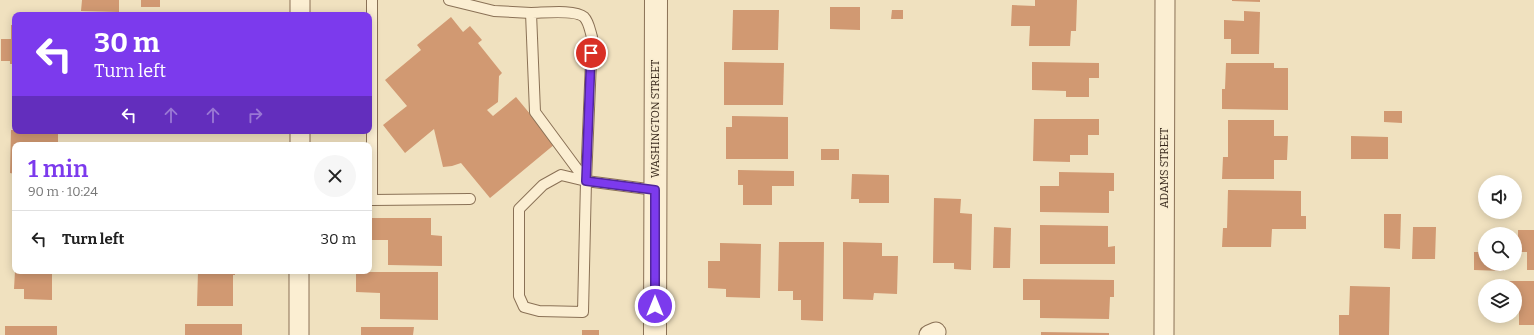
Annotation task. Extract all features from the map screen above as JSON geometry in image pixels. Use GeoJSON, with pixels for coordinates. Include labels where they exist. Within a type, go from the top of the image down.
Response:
{"type":"FeatureCollection","features":[{"type":"Feature","properties":{"kind":"street"},"geometry":{"type":"LineString","coordinates":[[300,0],[300,12]]}},
{"type":"Feature","properties":{"kind":"street","name":"WASHINGTON STREET"},"geometry":{"type":"LineString","coordinates":[[655,335],[656,0]]}},
{"type":"Feature","properties":{"kind":"street","name":"ADAMS STREET"},"geometry":{"type":"LineString","coordinates":[[1164,335],[1165,0]]}},
{"type":"Feature","properties":{"kind":"street"},"geometry":{"type":"LineString","coordinates":[[299,274],[299,335]]}},
{"type":"Feature","properties":{"kind":"lane"},"geometry":{"type":"LineString","coordinates":[[372,0],[372,12]]}},
{"type":"Feature","properties":{"kind":"lane"},"geometry":{"type":"LineString","coordinates":[[449,0],[494,11],[573,13],[584,17],[589,24],[592,37],[586,181],[583,312],[540,311],[524,307],[519,296],[519,210],[544,185],[561,175],[586,181],[655,190]]}},
{"type":"Feature","properties":{"kind":"lane"},"geometry":{"type":"LineString","coordinates":[[531,13],[535,112],[586,181]]}},
{"type":"Feature","properties":{"kind":"lane"},"geometry":{"type":"LineString","coordinates":[[372,200],[470,199]]}},
{"type":"Feature","properties":{"kind":"building"},"geometry":{"type":"Polygon","coordinates":[[[82,0],[119,0],[119,12],[81,11],[82,0]]]}},
{"type":"Feature","properties":{"kind":"building"},"geometry":{"type":"Polygon","coordinates":[[[141,0],[160,0],[160,7],[141,7],[141,0]]]}},
{"type":"Feature","properties":{"kind":"building"},"geometry":{"type":"Polygon","coordinates":[[[1035,0],[1077,0],[1076,31],[1071,31],[1070,46],[1029,46],[1030,26],[1011,26],[1012,5],[1035,6],[1035,0]]]}},
{"type":"Feature","properties":{"kind":"building"},"geometry":{"type":"Polygon","coordinates":[[[1260,0],[1260,2],[1232,1],[1260,0]]]}},
{"type":"Feature","properties":{"kind":"building"},"geometry":{"type":"Polygon","coordinates":[[[830,7],[860,7],[860,30],[830,29],[830,7]]]}},
{"type":"Feature","properties":{"kind":"building"},"geometry":{"type":"Polygon","coordinates":[[[733,10],[779,10],[778,50],[732,50],[733,10]]]}},
{"type":"Feature","properties":{"kind":"building"},"geometry":{"type":"Polygon","coordinates":[[[892,10],[903,10],[903,19],[891,19],[892,10]]]}},
{"type":"Feature","properties":{"kind":"building"},"geometry":{"type":"Polygon","coordinates":[[[1244,11],[1260,12],[1259,54],[1231,54],[1231,39],[1224,39],[1224,20],[1244,21],[1244,11]]]}},
{"type":"Feature","properties":{"kind":"building"},"geometry":{"type":"Polygon","coordinates":[[[451,17],[463,32],[470,26],[482,40],[478,43],[502,73],[499,76],[498,102],[487,110],[493,116],[516,97],[555,144],[490,198],[461,163],[443,167],[434,129],[405,153],[383,125],[407,106],[385,80],[421,50],[417,45],[451,17]]]}},
{"type":"Feature","properties":{"kind":"building"},"geometry":{"type":"Polygon","coordinates":[[[12,25],[12,64],[10,64],[10,61],[1,61],[1,39],[11,39],[12,25]]]}},
{"type":"Feature","properties":{"kind":"building"},"geometry":{"type":"Polygon","coordinates":[[[724,62],[784,63],[783,105],[724,105],[724,62]]]}},
{"type":"Feature","properties":{"kind":"building"},"geometry":{"type":"Polygon","coordinates":[[[1032,62],[1099,63],[1099,78],[1089,78],[1089,97],[1066,97],[1066,91],[1032,90],[1032,62]]]}},
{"type":"Feature","properties":{"kind":"building"},"geometry":{"type":"Polygon","coordinates":[[[1226,63],[1274,63],[1274,68],[1288,68],[1288,110],[1222,109],[1222,89],[1225,89],[1226,63]]]}},
{"type":"Feature","properties":{"kind":"building"},"geometry":{"type":"Polygon","coordinates":[[[1384,111],[1402,111],[1402,123],[1384,122],[1384,111]]]}},
{"type":"Feature","properties":{"kind":"building"},"geometry":{"type":"Polygon","coordinates":[[[732,116],[788,117],[788,159],[726,159],[726,127],[732,127],[732,116]]]}},
{"type":"Feature","properties":{"kind":"building"},"geometry":{"type":"Polygon","coordinates":[[[1034,119],[1099,119],[1099,135],[1088,135],[1088,155],[1070,155],[1070,162],[1033,161],[1034,119]]]}},
{"type":"Feature","properties":{"kind":"building"},"geometry":{"type":"Polygon","coordinates":[[[1228,120],[1274,120],[1274,136],[1288,136],[1287,160],[1274,160],[1274,179],[1222,179],[1223,157],[1228,157],[1228,120]]]}},
{"type":"Feature","properties":{"kind":"building"},"geometry":{"type":"Polygon","coordinates":[[[11,130],[12,134],[58,134],[58,142],[12,142],[12,173],[10,173],[11,130]]]}},
{"type":"Feature","properties":{"kind":"building"},"geometry":{"type":"Polygon","coordinates":[[[1351,136],[1388,137],[1388,159],[1351,159],[1351,136]]]}},
{"type":"Feature","properties":{"kind":"building"},"geometry":{"type":"Polygon","coordinates":[[[821,149],[839,149],[839,160],[821,160],[821,149]]]}},
{"type":"Feature","properties":{"kind":"building"},"geometry":{"type":"Polygon","coordinates":[[[738,170],[794,171],[794,186],[772,186],[772,205],[743,205],[743,185],[738,185],[738,170]]]}},
{"type":"Feature","properties":{"kind":"building"},"geometry":{"type":"Polygon","coordinates":[[[1059,172],[1114,173],[1114,191],[1109,191],[1109,213],[1040,212],[1040,186],[1059,186],[1059,172]]]}},
{"type":"Feature","properties":{"kind":"building"},"geometry":{"type":"Polygon","coordinates":[[[852,174],[889,175],[889,203],[859,203],[859,199],[851,199],[852,174]]]}},
{"type":"Feature","properties":{"kind":"building"},"geometry":{"type":"Polygon","coordinates":[[[1228,190],[1301,191],[1301,216],[1306,216],[1306,229],[1272,229],[1271,247],[1222,247],[1223,228],[1227,228],[1228,190]]]}},
{"type":"Feature","properties":{"kind":"building"},"geometry":{"type":"Polygon","coordinates":[[[934,198],[961,199],[960,213],[972,214],[971,270],[954,269],[954,263],[933,263],[934,198]]]}},
{"type":"Feature","properties":{"kind":"building"},"geometry":{"type":"Polygon","coordinates":[[[1384,214],[1401,214],[1400,249],[1384,248],[1384,214]]]}},
{"type":"Feature","properties":{"kind":"building"},"geometry":{"type":"Polygon","coordinates":[[[372,218],[431,218],[431,235],[442,236],[442,266],[388,265],[388,240],[372,240],[372,218]]]}},
{"type":"Feature","properties":{"kind":"building"},"geometry":{"type":"Polygon","coordinates":[[[1040,225],[1108,226],[1108,247],[1115,246],[1115,264],[1040,264],[1040,225]]]}},
{"type":"Feature","properties":{"kind":"building"},"geometry":{"type":"Polygon","coordinates":[[[994,227],[1011,228],[1010,268],[993,268],[994,227]]]}},
{"type":"Feature","properties":{"kind":"building"},"geometry":{"type":"Polygon","coordinates":[[[1413,227],[1436,227],[1435,259],[1412,259],[1413,227]]]}},
{"type":"Feature","properties":{"kind":"building"},"geometry":{"type":"Polygon","coordinates":[[[1522,230],[1534,230],[1534,270],[1527,270],[1527,252],[1522,252],[1522,230]]]}},
{"type":"Feature","properties":{"kind":"building"},"geometry":{"type":"Polygon","coordinates":[[[779,242],[824,242],[823,321],[801,320],[801,300],[793,300],[793,291],[778,291],[779,242]]]}},
{"type":"Feature","properties":{"kind":"building"},"geometry":{"type":"Polygon","coordinates":[[[843,242],[882,243],[882,256],[898,256],[897,294],[874,293],[873,300],[843,299],[843,242]]]}},
{"type":"Feature","properties":{"kind":"building"},"geometry":{"type":"Polygon","coordinates":[[[720,243],[761,244],[760,298],[726,297],[726,289],[708,288],[708,261],[720,261],[720,243]]]}},
{"type":"Feature","properties":{"kind":"building"},"geometry":{"type":"Polygon","coordinates":[[[1474,252],[1478,252],[1478,270],[1474,270],[1474,252]]]}},
{"type":"Feature","properties":{"kind":"building"},"geometry":{"type":"Polygon","coordinates":[[[372,272],[438,272],[438,320],[380,319],[380,293],[356,292],[356,274],[372,274],[372,272]]]}},
{"type":"Feature","properties":{"kind":"building"},"geometry":{"type":"Polygon","coordinates":[[[15,274],[52,274],[52,300],[24,299],[24,289],[14,289],[15,274]]]}},
{"type":"Feature","properties":{"kind":"building"},"geometry":{"type":"Polygon","coordinates":[[[198,274],[235,274],[233,275],[233,306],[197,306],[198,274]]]}},
{"type":"Feature","properties":{"kind":"building"},"geometry":{"type":"Polygon","coordinates":[[[1023,279],[1114,280],[1114,297],[1110,297],[1109,319],[1040,318],[1040,300],[1023,300],[1023,279]]]}},
{"type":"Feature","properties":{"kind":"building"},"geometry":{"type":"Polygon","coordinates":[[[1522,281],[1534,281],[1534,325],[1519,325],[1519,323],[1522,323],[1522,281]]]}},
{"type":"Feature","properties":{"kind":"building"},"geometry":{"type":"Polygon","coordinates":[[[1350,286],[1390,287],[1389,335],[1339,335],[1339,315],[1349,315],[1350,286]]]}},
{"type":"Feature","properties":{"kind":"building"},"geometry":{"type":"Polygon","coordinates":[[[185,324],[242,324],[242,335],[185,335],[185,324]]]}},
{"type":"Feature","properties":{"kind":"building"},"geometry":{"type":"Polygon","coordinates":[[[5,326],[57,326],[57,335],[5,335],[5,326]]]}},
{"type":"Feature","properties":{"kind":"building"},"geometry":{"type":"Polygon","coordinates":[[[361,327],[414,327],[413,335],[361,335],[361,327]]]}},
{"type":"Feature","properties":{"kind":"building"},"geometry":{"type":"Polygon","coordinates":[[[582,330],[599,330],[599,335],[582,335],[582,330]]]}},
{"type":"Feature","properties":{"kind":"building"},"geometry":{"type":"Polygon","coordinates":[[[1041,332],[1109,333],[1109,335],[1041,335],[1041,332]]]}},
{"type":"Feature","properties":{"kind":"route"},"geometry":{"type":"LineString","coordinates":[[591,53],[586,181],[655,190],[655,306]]}}]}
